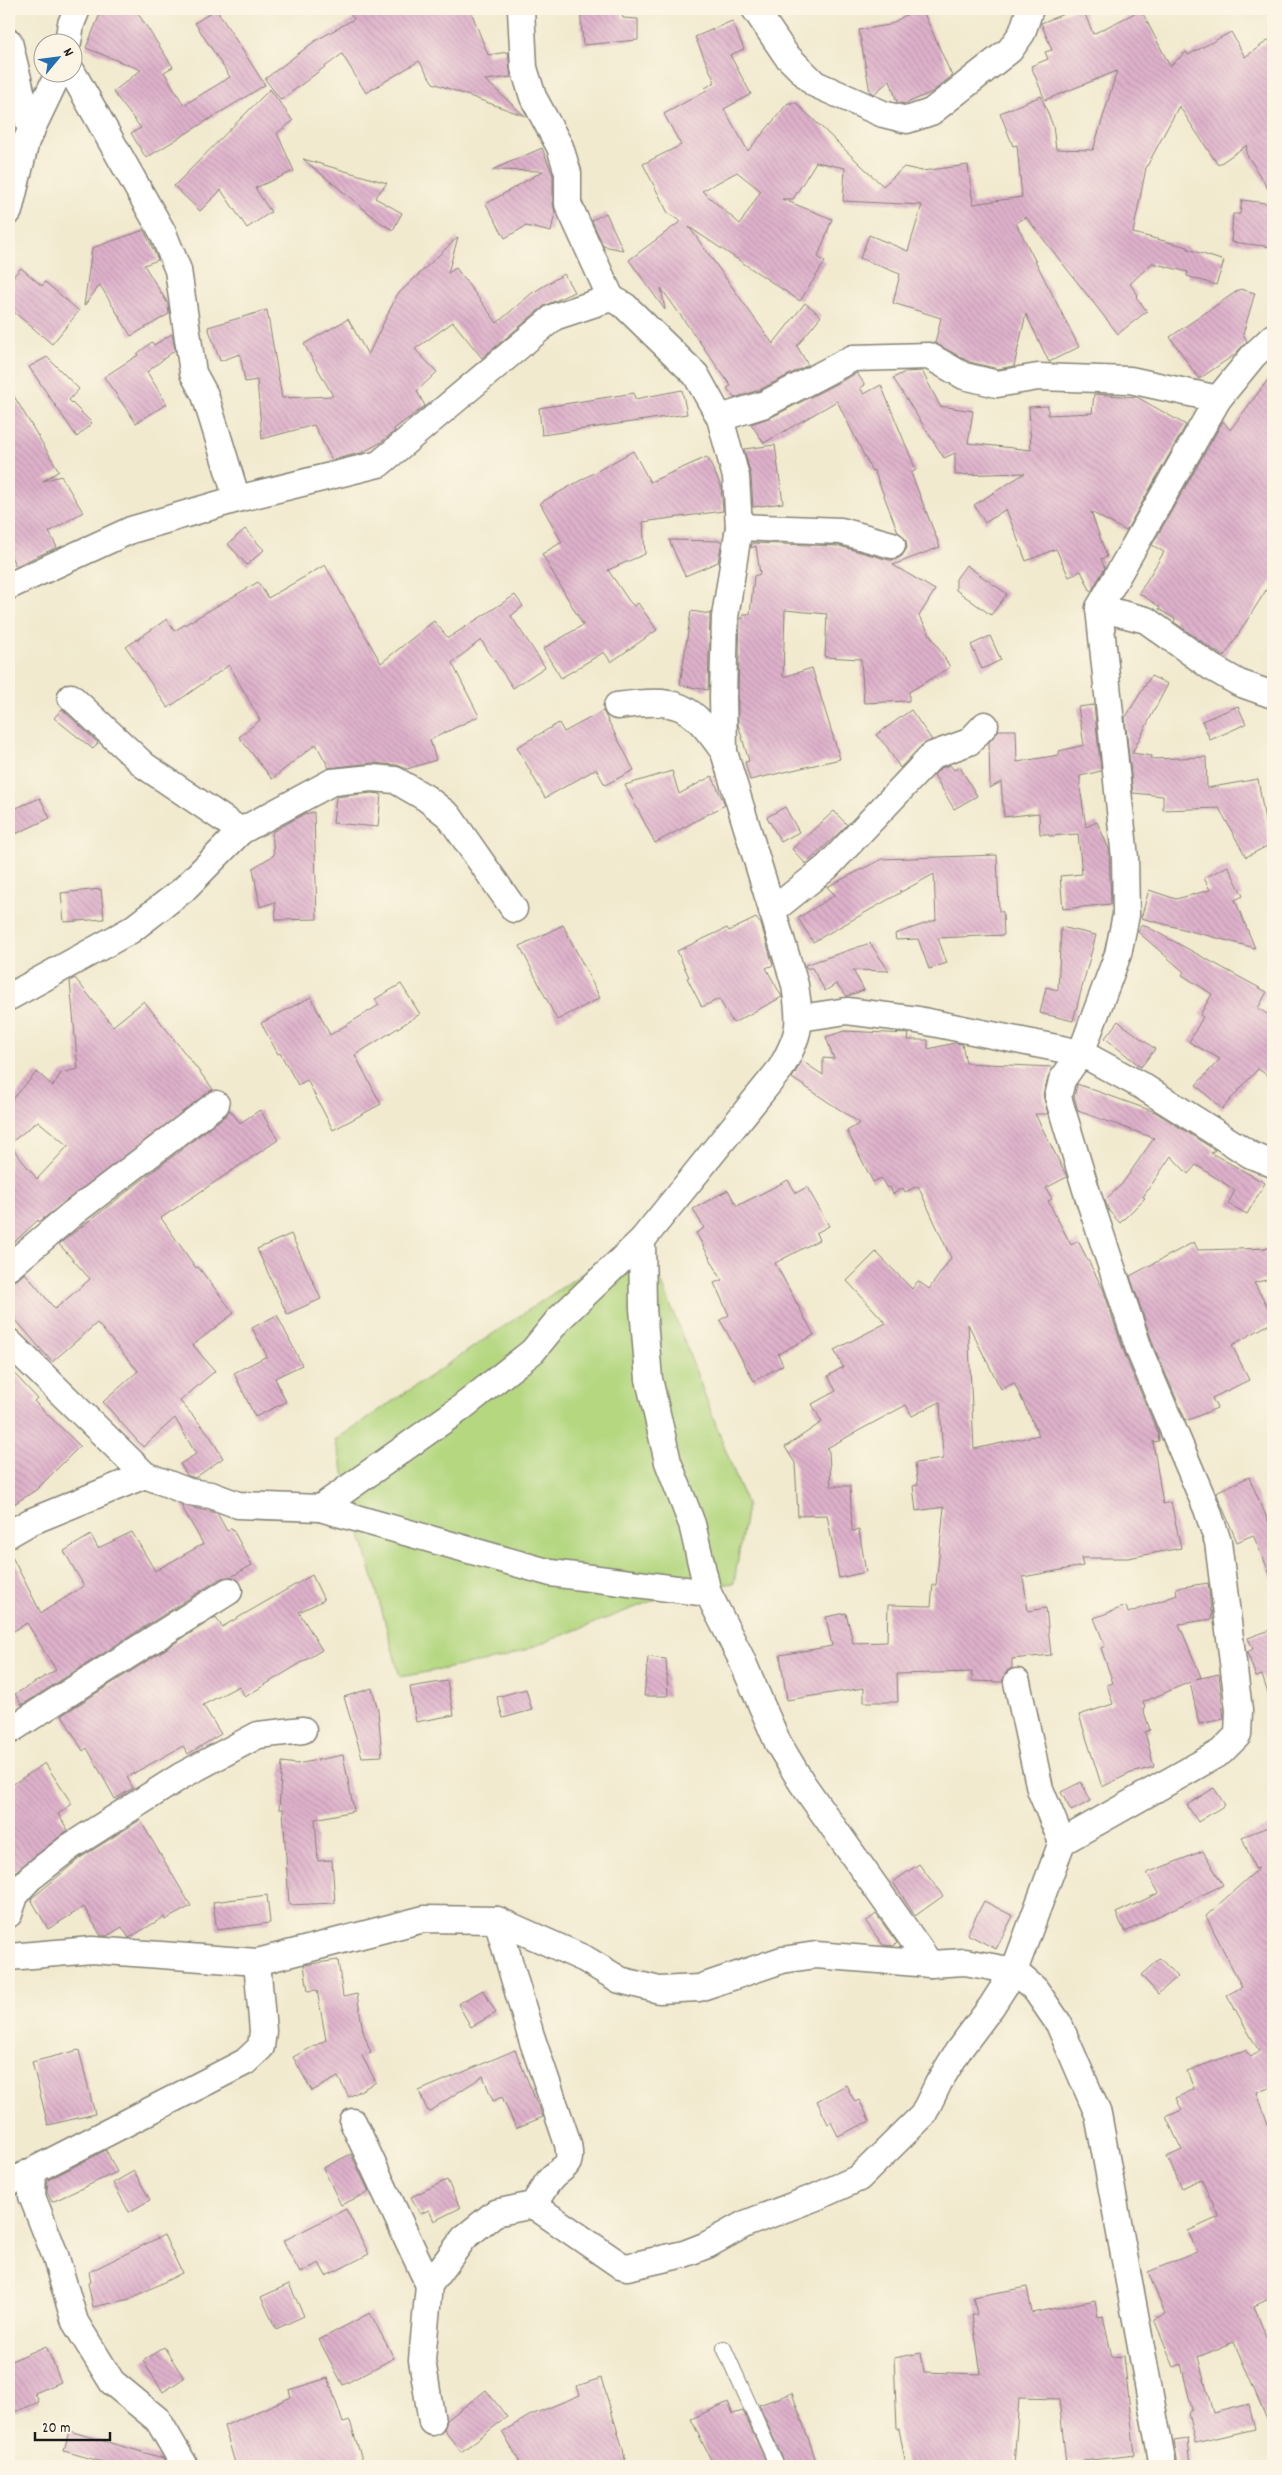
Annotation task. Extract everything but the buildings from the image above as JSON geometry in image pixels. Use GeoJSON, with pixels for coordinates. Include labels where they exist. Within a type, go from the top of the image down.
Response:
{"type":"FeatureCollection","features":[{"type":"Feature","properties":{"kind":"street"},"geometry":{"type":"LineString","coordinates":[[70,32],[78,9]]}},
{"type":"Feature","properties":{"kind":"street"},"geometry":{"type":"LineString","coordinates":[[755,9],[786,56],[815,84],[883,114],[906,120],[932,112],[1010,50],[1022,33],[1030,9]]}},
{"type":"Feature","properties":{"kind":"street"},"geometry":{"type":"LineString","coordinates":[[320,1508],[461,1408],[533,1351],[559,1319],[642,1240],[782,1068],[795,1042],[800,1018],[795,985],[724,752],[725,617],[739,527],[736,477],[720,418],[696,376],[625,306],[611,298],[568,204],[568,173],[560,147],[533,97],[524,68],[524,10]]}},
{"type":"Feature","properties":{"kind":"street"},"geometry":{"type":"LineString","coordinates":[[9,42],[31,132]]}},
{"type":"Feature","properties":{"kind":"street"},"geometry":{"type":"LineString","coordinates":[[9,211],[26,141],[54,82]]}},
{"type":"Feature","properties":{"kind":"street"},"geometry":{"type":"LineString","coordinates":[[78,82],[162,233],[178,270],[193,374],[204,395],[237,499]]}},
{"type":"Feature","properties":{"kind":"street"},"geometry":{"type":"LineString","coordinates":[[9,586],[131,530],[237,499],[379,464],[554,317],[611,298]]}},
{"type":"Feature","properties":{"kind":"street"},"geometry":{"type":"LineString","coordinates":[[533,2205],[620,2265],[627,2266],[684,2254],[707,2245],[744,2224],[816,2197],[859,2178],[923,2115],[939,2082],[958,2051],[992,2007],[1014,1972],[1062,1842],[1221,1752],[1238,1735],[1240,1710],[1218,1542],[1207,1509],[1140,1352],[1088,1196],[1058,1097],[1062,1080],[1081,1053],[1118,954],[1126,915],[1125,858],[1100,608],[1218,399],[1253,356],[1273,338]]}},
{"type":"Feature","properties":{"kind":"street"},"geometry":{"type":"LineString","coordinates":[[720,418],[765,404],[853,358],[929,356],[964,376],[997,384],[1038,377],[1130,380],[1218,399]]}},
{"type":"Feature","properties":{"kind":"street"},"geometry":{"type":"LineString","coordinates":[[739,527],[841,531],[892,545]]}},
{"type":"Feature","properties":{"kind":"street"},"geometry":{"type":"LineString","coordinates":[[1100,608],[1146,620],[1211,667],[1239,684],[1273,695]]}},
{"type":"Feature","properties":{"kind":"street"},"geometry":{"type":"LineString","coordinates":[[71,697],[145,766],[241,830]]}},
{"type":"Feature","properties":{"kind":"street"},"geometry":{"type":"LineString","coordinates":[[617,706],[654,701],[688,709],[705,725],[724,752]]}},
{"type":"Feature","properties":{"kind":"street"},"geometry":{"type":"LineString","coordinates":[[772,911],[827,867],[933,755],[969,742],[985,725]]}},
{"type":"Feature","properties":{"kind":"street"},"geometry":{"type":"LineString","coordinates":[[11,990],[131,930],[183,890],[241,830],[332,782],[372,778],[395,780],[426,798],[449,816],[514,909]]}},
{"type":"Feature","properties":{"kind":"street"},"geometry":{"type":"LineString","coordinates":[[800,1018],[847,1011],[918,1020],[1081,1053],[1142,1086],[1251,1156],[1273,1164]]}},
{"type":"Feature","properties":{"kind":"street"},"geometry":{"type":"LineString","coordinates":[[9,1267],[73,1213],[216,1104]]}},
{"type":"Feature","properties":{"kind":"street"},"geometry":{"type":"LineString","coordinates":[[642,1240],[643,1308],[649,1379],[668,1462],[692,1524],[708,1593],[740,1656],[778,1743],[802,1783],[930,1964]]}},
{"type":"Feature","properties":{"kind":"street"},"geometry":{"type":"LineString","coordinates":[[9,1342],[145,1475],[188,1492],[211,1495],[238,1506],[320,1508],[551,1573],[708,1593]]}},
{"type":"Feature","properties":{"kind":"street"},"geometry":{"type":"LineString","coordinates":[[9,1534],[30,1522],[145,1475]]}},
{"type":"Feature","properties":{"kind":"street"},"geometry":{"type":"LineString","coordinates":[[9,1731],[229,1591]]}},
{"type":"Feature","properties":{"kind":"street"},"geometry":{"type":"LineString","coordinates":[[1017,1682],[1040,1789],[1062,1842]]}},
{"type":"Feature","properties":{"kind":"street"},"geometry":{"type":"LineString","coordinates":[[9,1914],[16,1892],[30,1878],[71,1846],[180,1776],[258,1735],[303,1730]]}},
{"type":"Feature","properties":{"kind":"street"},"geometry":{"type":"LineString","coordinates":[[9,1958],[92,1950],[257,1962],[424,1919],[497,1920],[586,1960],[620,1980],[659,1990],[699,1988],[782,1960],[816,1955],[930,1964],[965,1962],[990,1965],[1014,1972],[1035,1989],[1059,2024],[1098,2114],[1163,2466]]}},
{"type":"Feature","properties":{"kind":"street"},"geometry":{"type":"LineString","coordinates":[[429,2285],[464,2238],[495,2213],[533,2205],[549,2180],[567,2167],[570,2158],[497,1920]]}},
{"type":"Feature","properties":{"kind":"street"},"geometry":{"type":"LineString","coordinates":[[9,2183],[245,2062],[261,2047],[263,2031],[257,1962]]}},
{"type":"Feature","properties":{"kind":"street"},"geometry":{"type":"LineString","coordinates":[[353,2122],[429,2285],[422,2360],[432,2422]]}},
{"type":"Feature","properties":{"kind":"street"},"geometry":{"type":"LineString","coordinates":[[33,2171],[32,2196],[55,2254],[75,2322],[112,2382],[158,2420],[185,2466]]}},
{"type":"Feature","properties":{"kind":"lane"},"geometry":{"type":"LineString","coordinates":[[724,2348],[777,2466]]}},
{"type":"Feature","properties":{"kind":"green space"},"geometry":{"type":"Polygon","coordinates":[[[643,1233],[747,1506],[734,1583],[680,1590],[504,1658],[400,1677],[335,1440],[643,1233]]]}}]}
